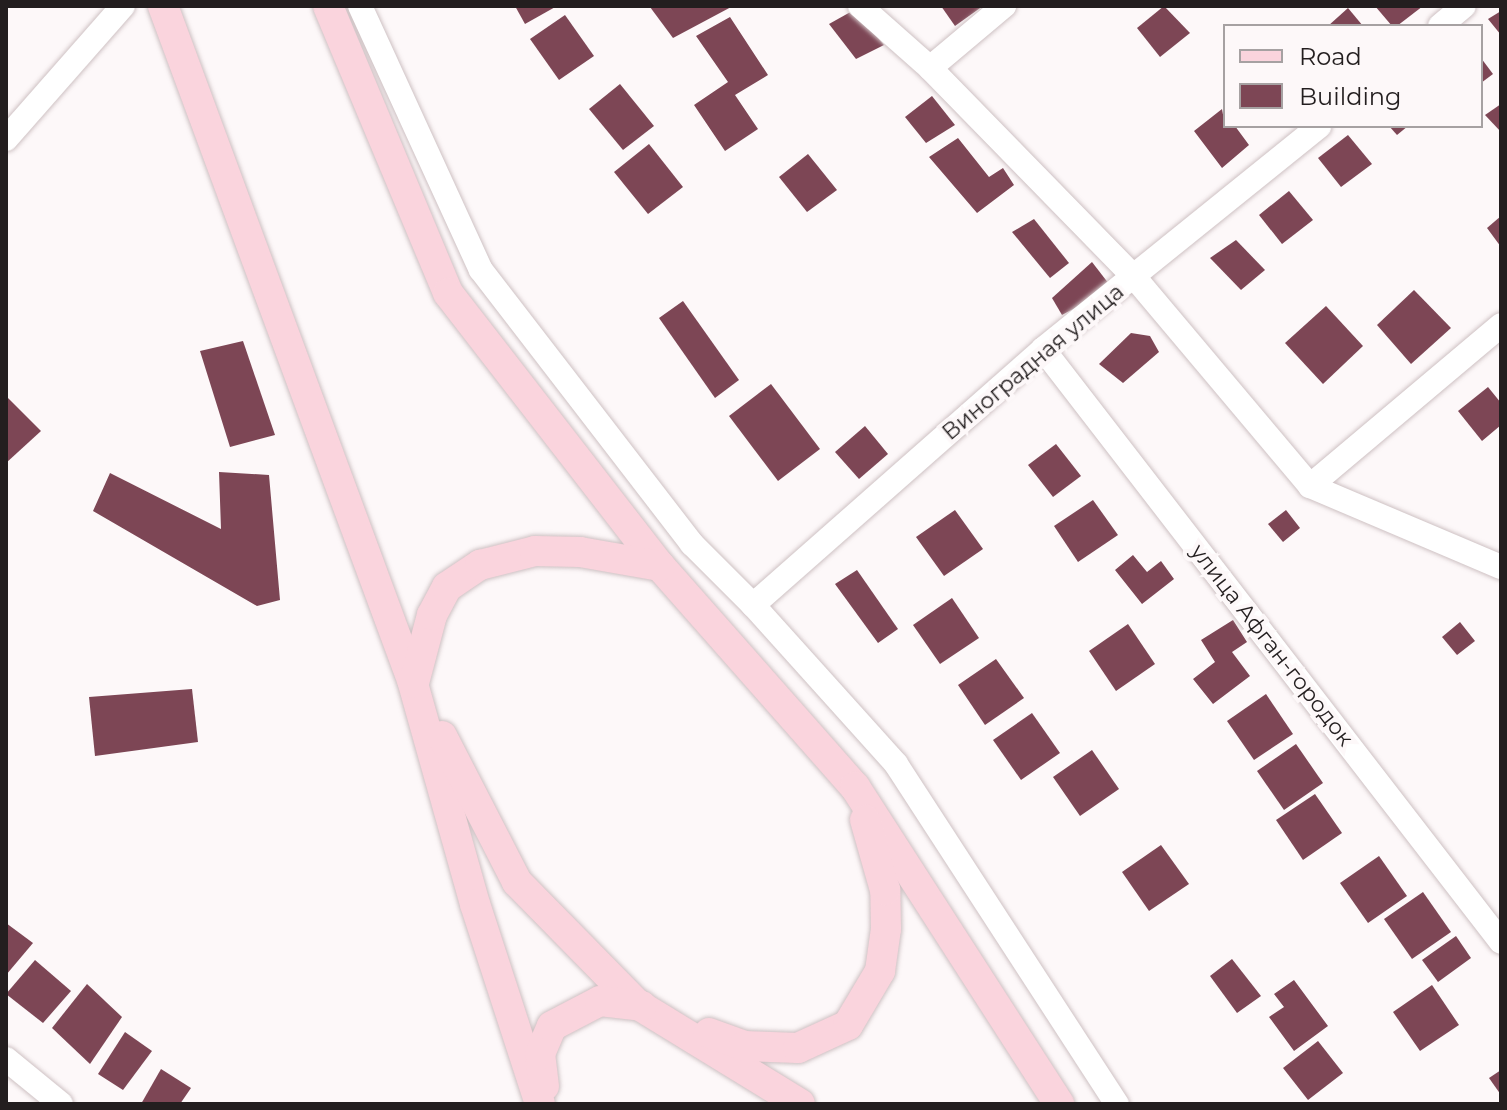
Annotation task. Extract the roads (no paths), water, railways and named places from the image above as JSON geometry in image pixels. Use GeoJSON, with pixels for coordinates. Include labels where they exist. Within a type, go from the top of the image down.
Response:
{"type":"FeatureCollection","features":[{"type":"Feature","properties":{"kind":"main road"},"geometry":{"type":"LineString","coordinates":[[163,6],[412,680],[475,904],[543,1104]]}},
{"type":"Feature","properties":{"kind":"main road"},"geometry":{"type":"LineString","coordinates":[[328,6],[448,293],[660,566],[855,787],[1059,1104]]}},
{"type":"Feature","properties":{"kind":"main road"},"geometry":{"type":"LineString","coordinates":[[660,566],[593,554],[535,551],[480,565],[447,587],[432,615],[412,680],[517,882],[637,1004],[800,1104]]}},
{"type":"Feature","properties":{"kind":"main road"},"geometry":{"type":"LineString","coordinates":[[543,1104],[540,1054],[552,1026],[600,1001],[637,1004],[744,1046],[798,1048],[848,1025],[880,971],[886,929],[885,890],[855,787]]}},
{"type":"Feature","properties":{"kind":"street"},"geometry":{"type":"LineString","coordinates":[[6,139],[123,6]]}},
{"type":"Feature","properties":{"kind":"street"},"geometry":{"type":"LineString","coordinates":[[360,6],[481,270],[692,544],[753,605],[896,764],[1117,1104]]}},
{"type":"Feature","properties":{"kind":"street"},"geometry":{"type":"LineString","coordinates":[[860,6],[930,68],[1135,278],[1310,486],[1501,567]]}},
{"type":"Feature","properties":{"kind":"street"},"geometry":{"type":"LineString","coordinates":[[930,68],[1004,6]]}},
{"type":"Feature","properties":{"kind":"street"},"geometry":{"type":"LineString","coordinates":[[1442,24],[1464,6]]}},
{"type":"Feature","properties":{"kind":"street","name":"Виноградная улица"},"geometry":{"type":"LineString","coordinates":[[753,605],[1043,349],[1135,278],[1317,128]]}},
{"type":"Feature","properties":{"kind":"street"},"geometry":{"type":"LineString","coordinates":[[1310,486],[1501,325]]}},
{"type":"Feature","properties":{"kind":"street","name":"улица Афган-городок"},"geometry":{"type":"LineString","coordinates":[[1043,349],[1501,942]]}},
{"type":"Feature","properties":{"kind":"street"},"geometry":{"type":"LineString","coordinates":[[6,1059],[61,1104]]}}]}
